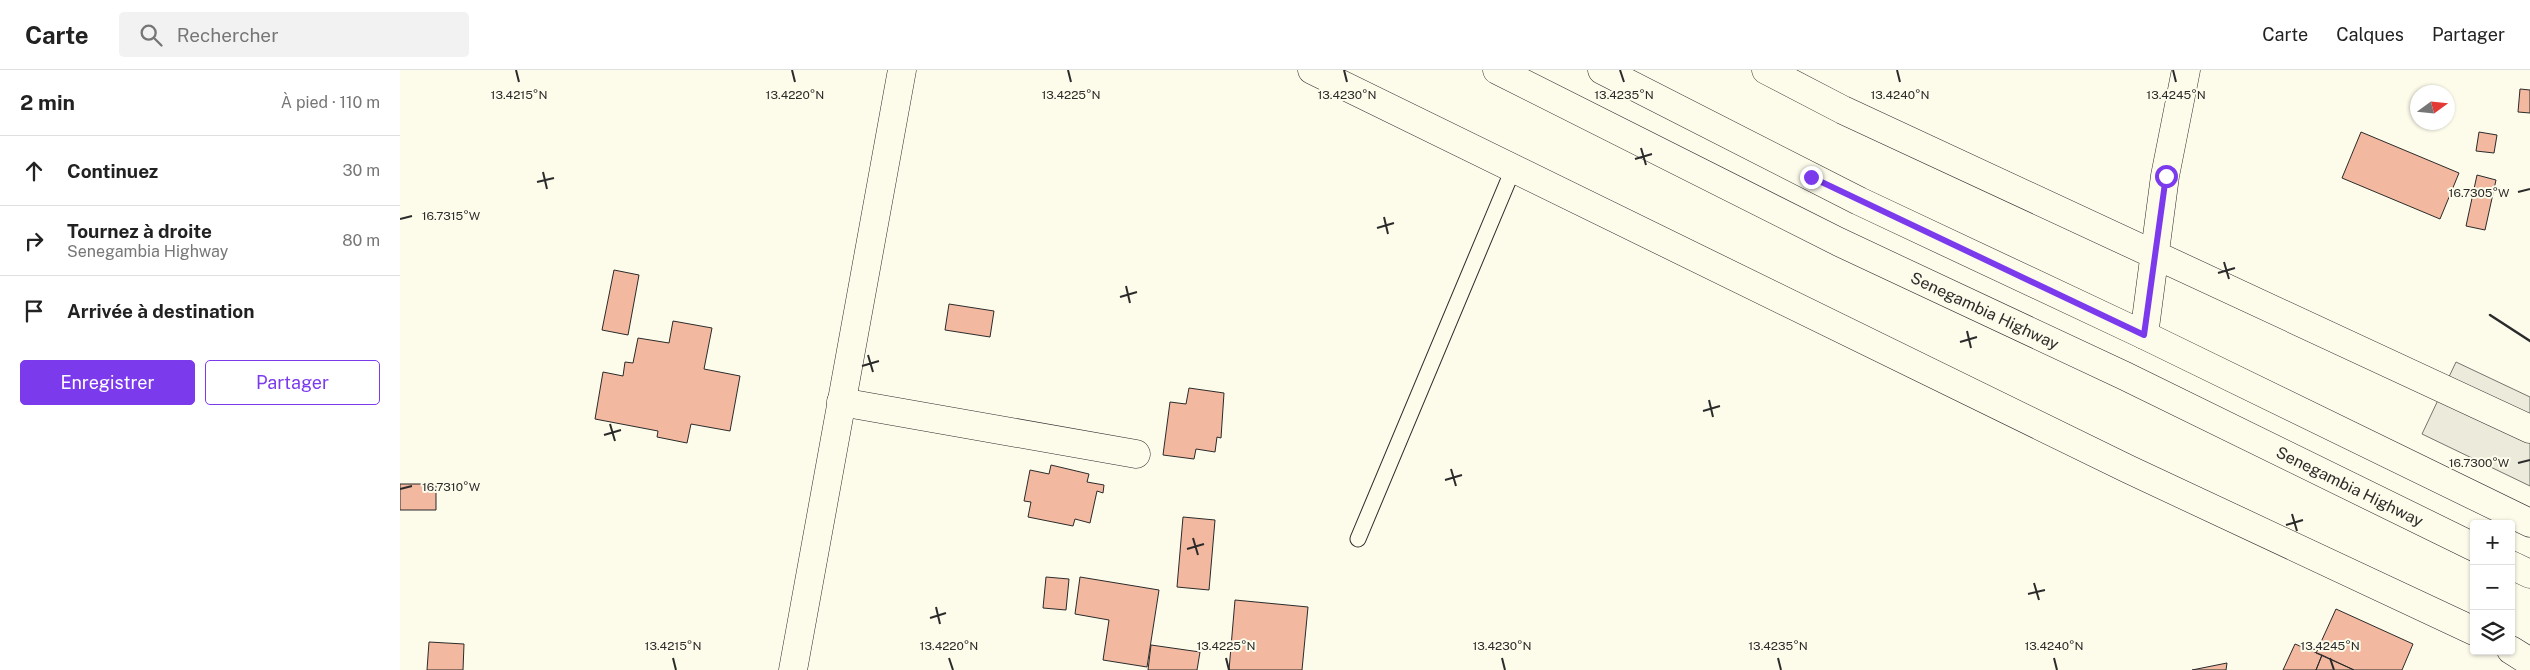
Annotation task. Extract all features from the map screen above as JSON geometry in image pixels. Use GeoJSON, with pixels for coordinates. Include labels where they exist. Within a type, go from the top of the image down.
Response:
{"type":"FeatureCollection","features":[{"type":"Feature","properties":{"kind":"street"},"geometry":{"type":"LineString","coordinates":[[793,670],[902,70]]}},
{"type":"Feature","properties":{"kind":"street"},"geometry":{"type":"LineString","coordinates":[[1312,70],[1514,167],[2128,469],[2470,629]]}},
{"type":"Feature","properties":{"kind":"street","name":"Senegambia Highway"},"geometry":{"type":"LineString","coordinates":[[1497,70],[1839,242],[2134,380],[2470,544]]}},
{"type":"Feature","properties":{"kind":"street"},"geometry":{"type":"LineString","coordinates":[[1602,70],[1859,201],[2144,335],[2530,523]]}},
{"type":"Feature","properties":{"kind":"street"},"geometry":{"type":"LineString","coordinates":[[1766,70],[1843,110],[2155,253],[2530,429]]}},
{"type":"Feature","properties":{"kind":"street"},"geometry":{"type":"LineString","coordinates":[[2144,335],[2166,176],[2186,70]]}},
{"type":"Feature","properties":{"kind":"street"},"geometry":{"type":"LineString","coordinates":[[841,402],[1136,454]]}},
{"type":"Feature","properties":{"kind":"street"},"geometry":{"type":"LineString","coordinates":[[2515,567],[2530,574]]}},
{"type":"Feature","properties":{"kind":"street"},"geometry":{"type":"LineString","coordinates":[[2515,653],[2530,662]]}},
{"type":"Feature","properties":{"kind":"lane"},"geometry":{"type":"LineString","coordinates":[[1358,540],[1514,167]]}},
{"type":"Feature","properties":{"kind":"shaded area"},"geometry":{"type":"Polygon","coordinates":[[[2456,362],[2530,397],[2530,486],[2422,434],[2456,362]]]}},
{"type":"Feature","properties":{"kind":"building"},"geometry":{"type":"Polygon","coordinates":[[[2520,89],[2530,90],[2530,113],[2518,112],[2520,89]]]}},
{"type":"Feature","properties":{"kind":"building"},"geometry":{"type":"Polygon","coordinates":[[[2361,132],[2459,173],[2440,219],[2342,178],[2361,132]]]}},
{"type":"Feature","properties":{"kind":"building"},"geometry":{"type":"Polygon","coordinates":[[[2479,132],[2497,135],[2494,153],[2476,151],[2479,132]]]}},
{"type":"Feature","properties":{"kind":"building"},"geometry":{"type":"Polygon","coordinates":[[[2477,175],[2496,180],[2485,230],[2466,226],[2477,175]]]}},
{"type":"Feature","properties":{"kind":"building"},"geometry":{"type":"Polygon","coordinates":[[[614,270],[639,275],[628,335],[602,330],[614,270]]]}},
{"type":"Feature","properties":{"kind":"building"},"geometry":{"type":"Polygon","coordinates":[[[949,304],[994,311],[990,337],[945,330],[949,304]]]}},
{"type":"Feature","properties":{"kind":"building"},"geometry":{"type":"Polygon","coordinates":[[[673,321],[712,328],[704,369],[740,376],[730,431],[691,424],[687,443],[657,437],[658,431],[595,419],[603,372],[623,376],[625,362],[633,363],[638,338],[669,343],[673,321]]]}},
{"type":"Feature","properties":{"kind":"building"},"geometry":{"type":"Polygon","coordinates":[[[1189,388],[1224,393],[1221,438],[1217,437],[1215,452],[1196,449],[1194,459],[1163,455],[1170,402],[1186,404],[1189,388]]]}},
{"type":"Feature","properties":{"kind":"building"},"geometry":{"type":"Polygon","coordinates":[[[1051,465],[1089,474],[1087,482],[1104,485],[1103,493],[1097,491],[1090,523],[1075,519],[1073,526],[1028,517],[1031,502],[1024,501],[1030,470],[1049,474],[1051,465]]]}},
{"type":"Feature","properties":{"kind":"building"},"geometry":{"type":"Polygon","coordinates":[[[400,484],[436,484],[436,510],[400,510],[400,484]]]}},
{"type":"Feature","properties":{"kind":"building"},"geometry":{"type":"Polygon","coordinates":[[[1183,517],[1215,520],[1209,590],[1177,587],[1183,517]]]}},
{"type":"Feature","properties":{"kind":"building"},"geometry":{"type":"Polygon","coordinates":[[[1046,577],[1069,579],[1066,610],[1043,608],[1046,577]]]}},
{"type":"Feature","properties":{"kind":"building"},"geometry":{"type":"Polygon","coordinates":[[[1080,577],[1159,590],[1147,667],[1103,660],[1109,620],[1075,614],[1080,577]]]}},
{"type":"Feature","properties":{"kind":"building"},"geometry":{"type":"Polygon","coordinates":[[[1235,600],[1308,607],[1302,670],[1229,670],[1235,600]]]}},
{"type":"Feature","properties":{"kind":"building"},"geometry":{"type":"Polygon","coordinates":[[[2336,609],[2413,644],[2402,670],[2354,670],[2316,653],[2336,609]]]}},
{"type":"Feature","properties":{"kind":"building"},"geometry":{"type":"Polygon","coordinates":[[[429,642],[464,644],[463,670],[427,670],[429,642]]]}},
{"type":"Feature","properties":{"kind":"building"},"geometry":{"type":"Polygon","coordinates":[[[2295,644],[2322,655],[2316,670],[2283,670],[2295,644]]]}},
{"type":"Feature","properties":{"kind":"building"},"geometry":{"type":"Polygon","coordinates":[[[1151,645],[1200,652],[1197,670],[1148,670],[1151,645]]]}},
{"type":"Feature","properties":{"kind":"building"},"geometry":{"type":"Polygon","coordinates":[[[2322,655],[2354,670],[2316,670],[2322,655]]]}},
{"type":"Feature","properties":{"kind":"building"},"geometry":{"type":"Polygon","coordinates":[[[2227,663],[2226,670],[2192,670],[2227,663]]]}},
{"type":"Feature","properties":{"kind":"wall"},"geometry":{"type":"LineString","coordinates":[[2490,315],[2530,341]]}},
{"type":"Feature","properties":{"kind":"route"},"geometry":{"type":"LineString","coordinates":[[1811,177],[2144,335],[2166,176]]}}]}
